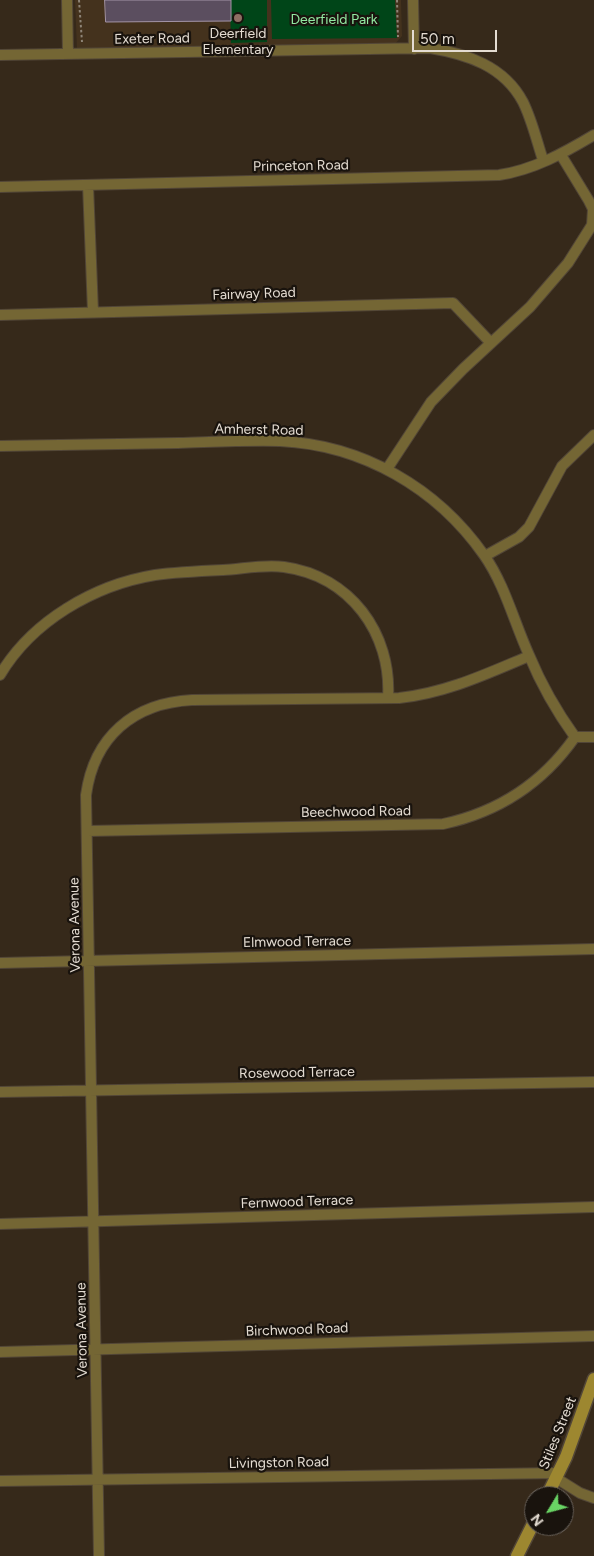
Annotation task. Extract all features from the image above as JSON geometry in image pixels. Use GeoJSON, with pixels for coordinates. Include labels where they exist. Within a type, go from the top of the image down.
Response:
{"type":"FeatureCollection","features":[{"type":"Feature","properties":{"kind":"main road","name":"Stiles Street"},"geometry":{"type":"LineString","coordinates":[[552,1486],[590,1405],[594,1379]]}},
{"type":"Feature","properties":{"kind":"main road"},"geometry":{"type":"LineString","coordinates":[[517,1556],[527,1536]]}},
{"type":"Feature","properties":{"kind":"street"},"geometry":{"type":"LineString","coordinates":[[67,0],[68,54]]}},
{"type":"Feature","properties":{"kind":"street"},"geometry":{"type":"LineString","coordinates":[[413,0],[414,48]]}},
{"type":"Feature","properties":{"kind":"street","name":"Exeter Road"},"geometry":{"type":"LineString","coordinates":[[0,55],[414,48],[430,48],[459,53],[487,65],[510,83],[523,102],[543,160]]}},
{"type":"Feature","properties":{"kind":"street","name":"Princeton Road"},"geometry":{"type":"LineString","coordinates":[[0,187],[499,175],[517,172],[543,160],[561,155],[594,135]]}},
{"type":"Feature","properties":{"kind":"street"},"geometry":{"type":"LineString","coordinates":[[387,469],[431,402],[537,300],[568,262],[592,225],[593,209],[561,155]]}},
{"type":"Feature","properties":{"kind":"street"},"geometry":{"type":"LineString","coordinates":[[88,184],[93,312]]}},
{"type":"Feature","properties":{"kind":"street","name":"Fairway Road"},"geometry":{"type":"LineString","coordinates":[[0,315],[453,302],[491,343]]}},
{"type":"Feature","properties":{"kind":"street"},"geometry":{"type":"LineString","coordinates":[[486,556],[520,537],[529,526],[562,466],[594,435]]}},
{"type":"Feature","properties":{"kind":"street","name":"Amherst Road"},"geometry":{"type":"LineString","coordinates":[[0,446],[280,441],[335,449],[387,469],[409,481],[451,515],[486,556],[499,580],[529,656],[561,718],[575,737]]}},
{"type":"Feature","properties":{"kind":"street"},"geometry":{"type":"LineString","coordinates":[[0,675],[9,660],[43,625],[84,598],[107,588],[154,575],[282,566],[305,571],[330,582],[350,597],[367,616],[383,650],[388,674],[388,698]]}},
{"type":"Feature","properties":{"kind":"street","name":"Verona Avenue"},"geometry":{"type":"LineString","coordinates":[[100,1556],[86,796],[96,759],[104,745],[118,728],[145,710],[165,703],[192,700],[424,696],[456,687],[529,656]]}},
{"type":"Feature","properties":{"kind":"street"},"geometry":{"type":"LineString","coordinates":[[575,737],[594,737]]}},
{"type":"Feature","properties":{"kind":"street","name":"Beechwood Road"},"geometry":{"type":"LineString","coordinates":[[87,831],[443,824],[482,814],[518,796],[549,770],[575,737]]}},
{"type":"Feature","properties":{"kind":"street","name":"Elmwood Terrace"},"geometry":{"type":"LineString","coordinates":[[0,963],[594,949]]}},
{"type":"Feature","properties":{"kind":"street","name":"Rosewood Terrace"},"geometry":{"type":"LineString","coordinates":[[0,1092],[594,1082]]}},
{"type":"Feature","properties":{"kind":"street","name":"Fernwood Terrace"},"geometry":{"type":"LineString","coordinates":[[0,1224],[594,1207]]}},
{"type":"Feature","properties":{"kind":"street","name":"Birchwood Road"},"geometry":{"type":"LineString","coordinates":[[0,1352],[594,1336]]}},
{"type":"Feature","properties":{"kind":"street"},"geometry":{"type":"LineString","coordinates":[[558,1475],[580,1493],[594,1498]]}},
{"type":"Feature","properties":{"kind":"street","name":"Livingston Road"},"geometry":{"type":"LineString","coordinates":[[0,1482],[98,1479],[558,1475]]}},
{"type":"Feature","properties":{"kind":"path"},"geometry":{"type":"LineString","coordinates":[[397,0],[397,40]]}},
{"type":"Feature","properties":{"kind":"shaded area","name":"Deerfield Elementary"},"geometry":{"type":"Polygon","coordinates":[[[75,0],[401,0],[402,36],[395,44],[77,50],[75,0]]]}},
{"type":"Feature","properties":{"kind":"green space"},"geometry":{"type":"Polygon","coordinates":[[[230,0],[267,0],[267,42],[231,43],[230,0]]]}},
{"type":"Feature","properties":{"kind":"green space","name":"Deerfield Park"},"geometry":{"type":"Polygon","coordinates":[[[271,0],[395,0],[397,38],[272,39],[271,0]]]}},
{"type":"Feature","properties":{"kind":"building","name":"Deerfield Elementary"},"geometry":{"type":"Polygon","coordinates":[[[105,0],[231,0],[231,21],[106,22],[105,0]]]}},
{"type":"Feature","properties":{"kind":"place","name":"Deerfield Elementary"},"geometry":{"type":"Point","coordinates":[238,18]}}]}
